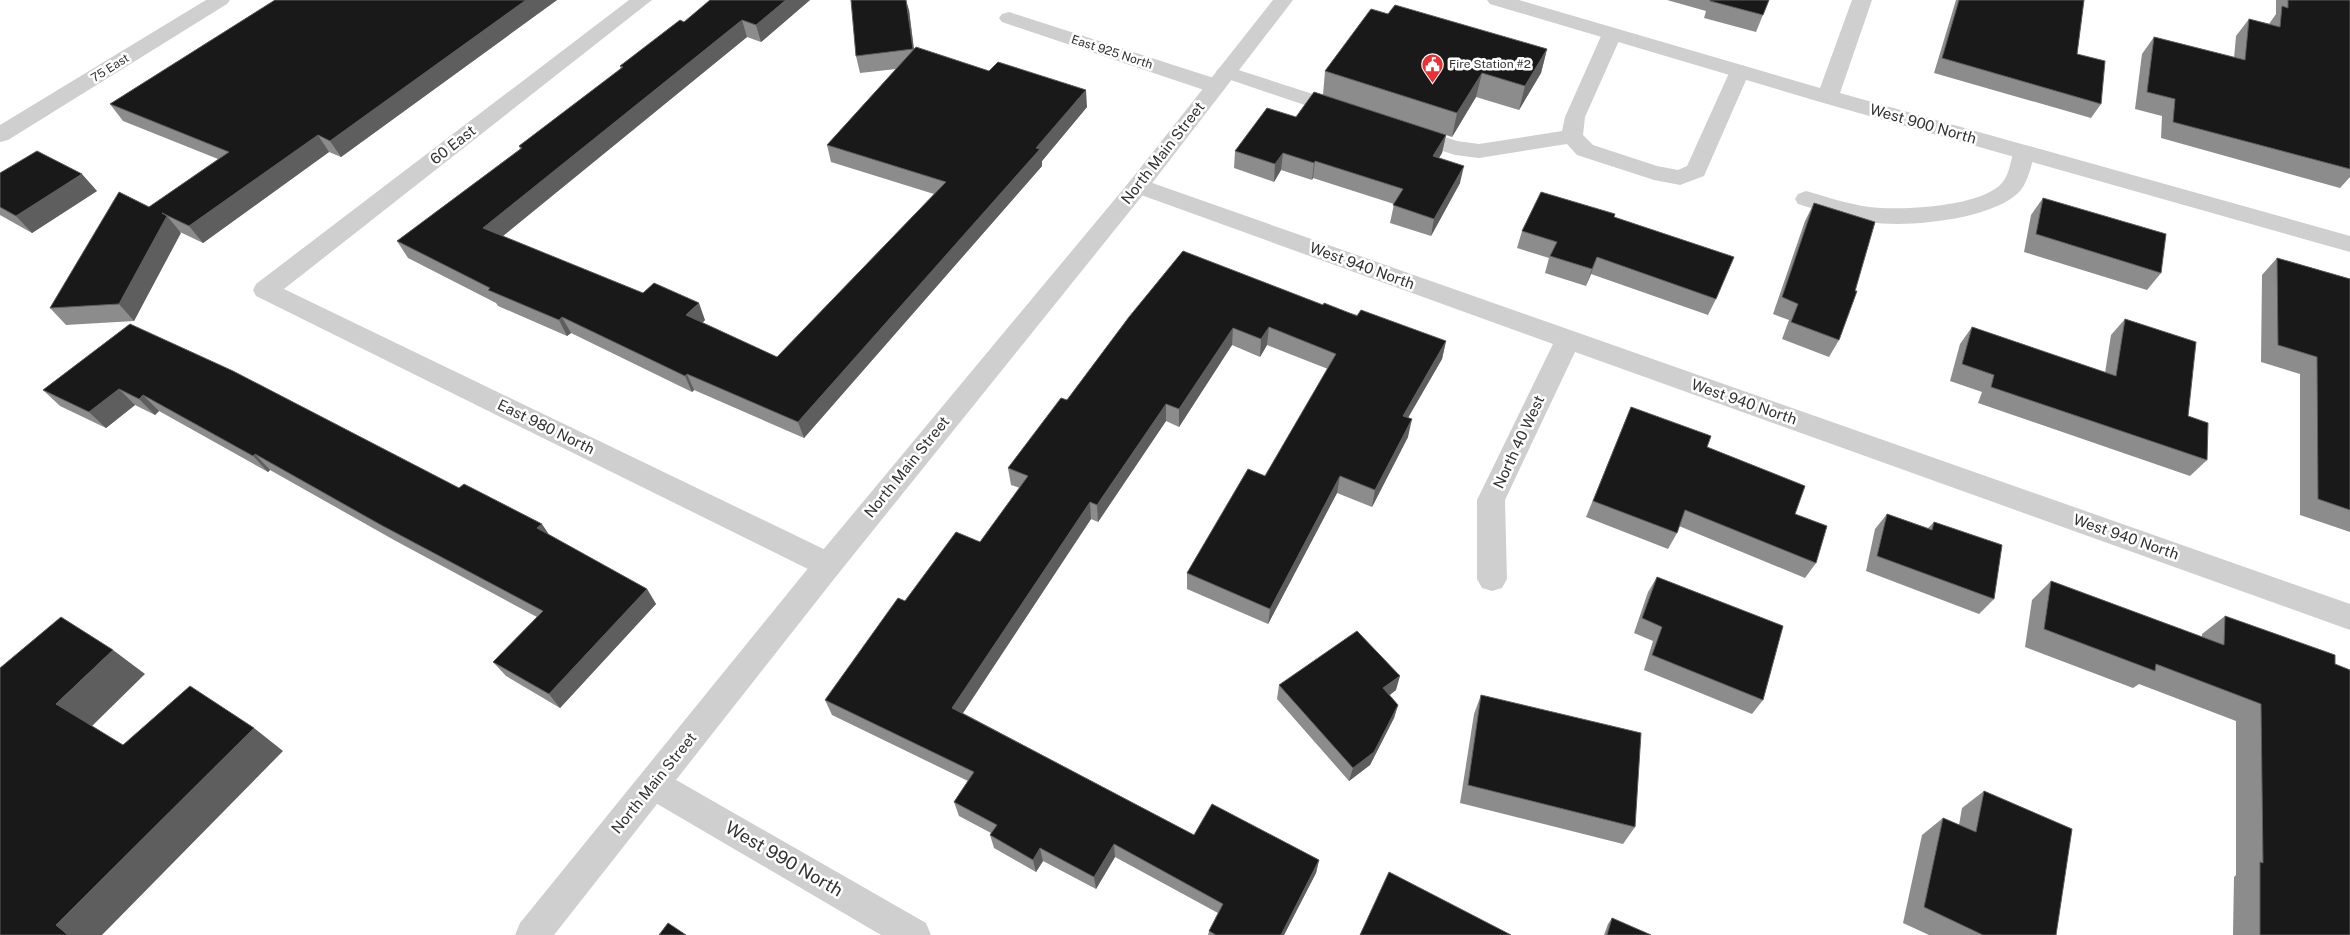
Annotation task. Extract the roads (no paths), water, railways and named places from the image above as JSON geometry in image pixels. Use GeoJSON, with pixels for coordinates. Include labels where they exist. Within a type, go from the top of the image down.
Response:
{"type":"FeatureCollection","features":[{"type":"Feature","properties":{"kind":"street","name":"75 East"},"geometry":{"type":"LineString","coordinates":[[0,135],[220,0]]}},
{"type":"Feature","properties":{"kind":"street","name":"60 East"},"geometry":{"type":"LineString","coordinates":[[265,290],[642,0]]}},
{"type":"Feature","properties":{"kind":"street","name":"North Main Street"},"geometry":{"type":"LineString","coordinates":[[532,935],[828,565],[1138,186],[1283,0]]}},
{"type":"Feature","properties":{"kind":"street","name":"West 900 North"},"geometry":{"type":"LineString","coordinates":[[1497,0],[1740,72],[2350,244]]}},
{"type":"Feature","properties":{"kind":"street"},"geometry":{"type":"LineString","coordinates":[[1828,97],[1862,0]]}},
{"type":"Feature","properties":{"kind":"street","name":"East 925 North"},"geometry":{"type":"LineString","coordinates":[[1009,18],[1220,79]]}},
{"type":"Feature","properties":{"kind":"street","name":"West 940 North"},"geometry":{"type":"LineString","coordinates":[[1138,186],[2350,616]]}},
{"type":"Feature","properties":{"kind":"street","name":"East 980 North"},"geometry":{"type":"LineString","coordinates":[[265,290],[828,565]]}},
{"type":"Feature","properties":{"kind":"street","name":"North 40 West"},"geometry":{"type":"LineString","coordinates":[[1492,579],[1491,500],[1568,340]]}},
{"type":"Feature","properties":{"kind":"street","name":"West 990 North"},"geometry":{"type":"LineString","coordinates":[[654,784],[914,935]]}},
{"type":"Feature","properties":{"kind":"lane"},"geometry":{"type":"LineString","coordinates":[[1572,136],[1575,117],[1612,34]]}},
{"type":"Feature","properties":{"kind":"lane"},"geometry":{"type":"LineString","coordinates":[[1572,136],[1585,150],[1654,174],[1680,178],[1696,171],[1740,72]]}},
{"type":"Feature","properties":{"kind":"lane"},"geometry":{"type":"LineString","coordinates":[[1220,79],[1364,118]]}},
{"type":"Feature","properties":{"kind":"lane"},"geometry":{"type":"LineString","coordinates":[[1391,127],[1455,148],[1479,152],[1572,136]]}},
{"type":"Feature","properties":{"kind":"lane"},"geometry":{"type":"LineString","coordinates":[[1806,199],[1869,215],[1914,215],[1973,208],[1997,197],[2011,187],[2024,152]]}},
{"type":"Feature","properties":{"kind":"place","name":"Fire Station #2"},"geometry":{"type":"Point","coordinates":[1433,83]}}]}
